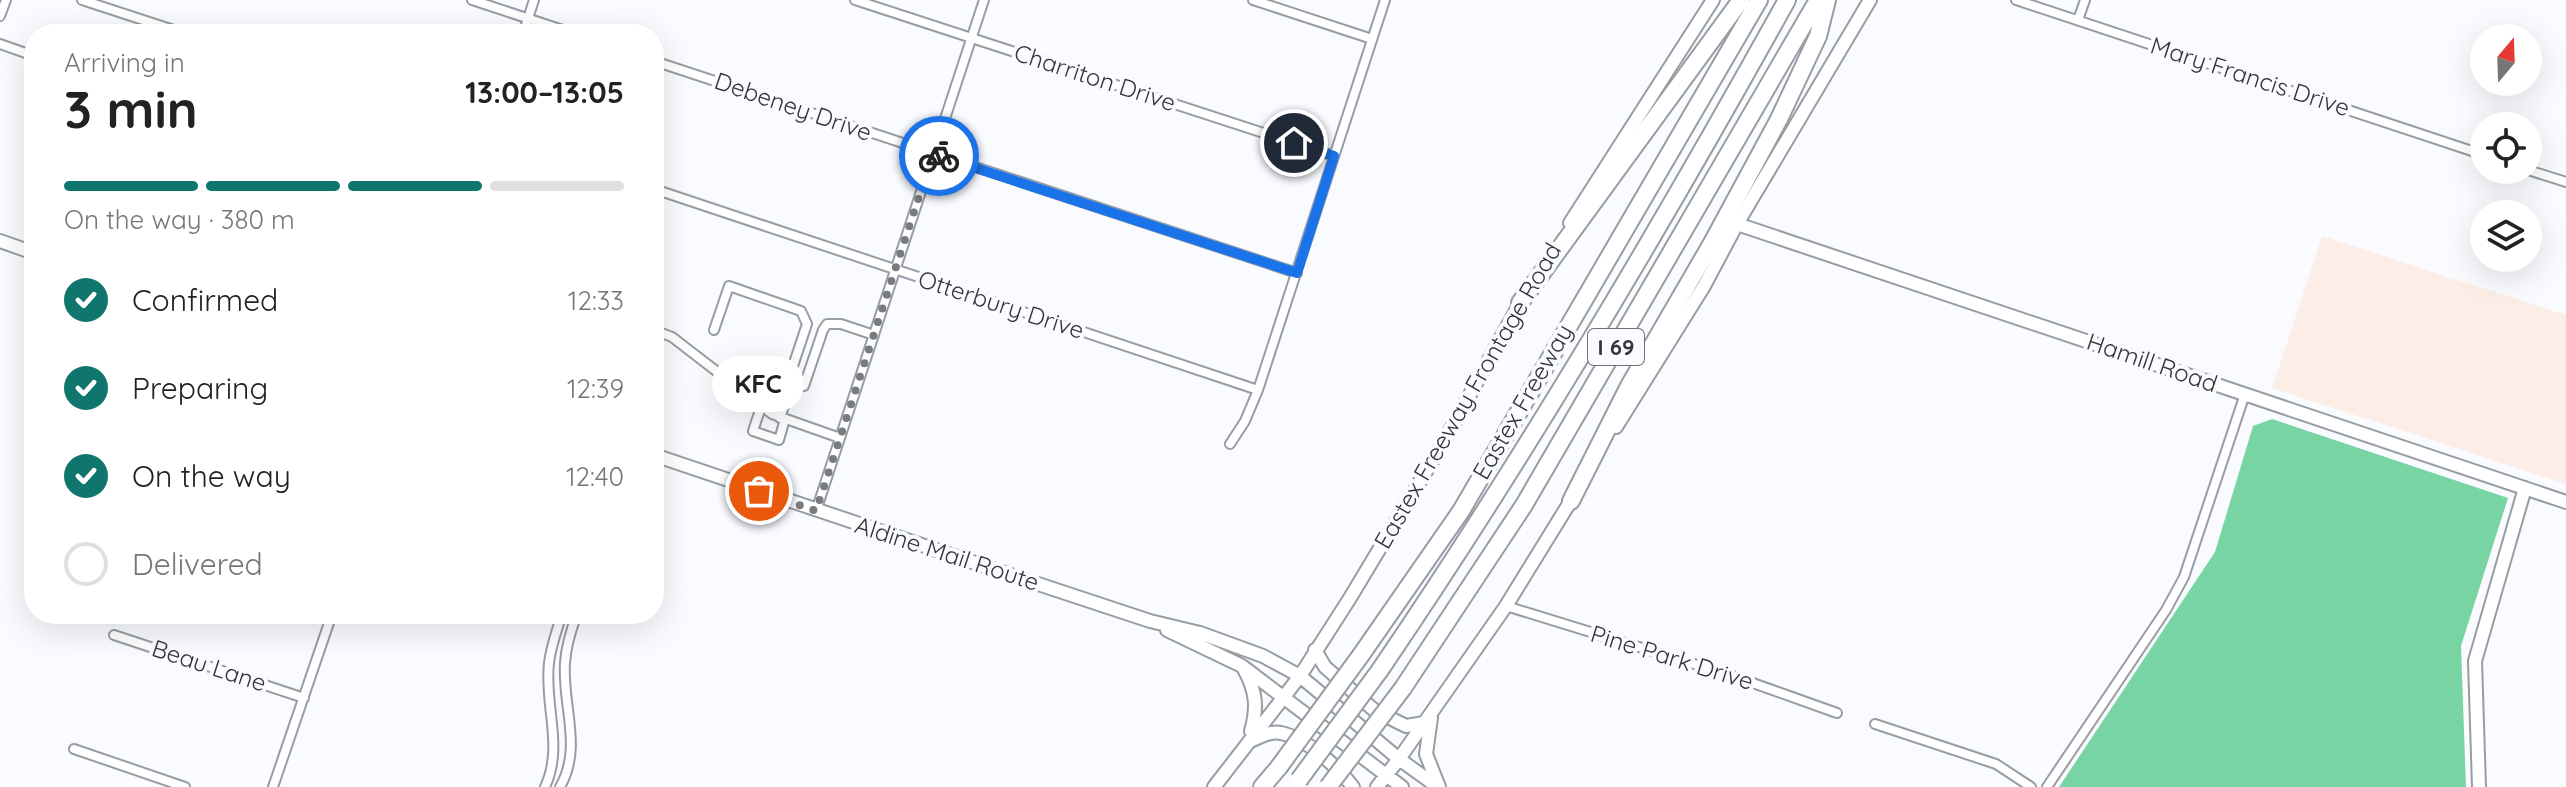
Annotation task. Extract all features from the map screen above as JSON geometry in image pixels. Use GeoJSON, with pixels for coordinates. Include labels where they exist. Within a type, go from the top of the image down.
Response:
{"type":"FeatureCollection","features":[{"type":"Feature","properties":{"kind":"highway"},"geometry":{"type":"LineString","coordinates":[[1520,303],[1741,0]]}},
{"type":"Feature","properties":{"kind":"highway","name":"Eastex Freeway"},"geometry":{"type":"LineString","coordinates":[[1262,787],[1361,655],[1461,511],[1759,0]]}},
{"type":"Feature","properties":{"kind":"highway"},"geometry":{"type":"LineString","coordinates":[[1297,784],[1448,570],[1584,354],[1787,0]]}},
{"type":"Feature","properties":{"kind":"highway","name":"I 69"},"geometry":{"type":"LineString","coordinates":[[1328,787],[1403,688],[1524,505],[1818,0]]}},
{"type":"Feature","properties":{"kind":"highway"},"geometry":{"type":"LineString","coordinates":[[1571,501],[1629,386],[1779,119],[1818,36],[1827,0]]}},
{"type":"Feature","properties":{"kind":"main road","name":"Eastex Freeway Frontage Road"},"geometry":{"type":"LineString","coordinates":[[1214,787],[1300,676],[1350,598],[1446,438],[1520,303],[1713,0]]}},
{"type":"Feature","properties":{"kind":"main road"},"geometry":{"type":"LineString","coordinates":[[1377,787],[1506,606],[1704,286],[1737,224],[1870,0]]}},
{"type":"Feature","properties":{"kind":"main road","name":"Hamill Road"},"geometry":{"type":"LineString","coordinates":[[1737,224],[2566,502]]}},
{"type":"Feature","properties":{"kind":"main road"},"geometry":{"type":"LineString","coordinates":[[0,241],[24,249]]}},
{"type":"Feature","properties":{"kind":"main road","name":"Aldine Mail Route"},"geometry":{"type":"LineString","coordinates":[[664,458],[1263,656],[1300,676],[1399,759],[1439,787]]}},
{"type":"Feature","properties":{"kind":"main road"},"geometry":{"type":"LineString","coordinates":[[2479,787],[2475,661],[2525,488]]}},
{"type":"Feature","properties":{"kind":"main road","name":"Aldine Mail Route"},"geometry":{"type":"LineString","coordinates":[[1150,621],[1242,666],[1402,787]]}},
{"type":"Feature","properties":{"kind":"main road"},"geometry":{"type":"LineString","coordinates":[[1315,650],[1325,667],[1374,710],[1406,726],[1428,717]]}},
{"type":"Feature","properties":{"kind":"main road"},"geometry":{"type":"LineString","coordinates":[[1242,666],[1256,694],[1257,713],[1248,742]]}},
{"type":"Feature","properties":{"kind":"main road"},"geometry":{"type":"LineString","coordinates":[[1428,717],[1426,754],[1439,787]]}},
{"type":"Feature","properties":{"kind":"main road"},"geometry":{"type":"LineString","coordinates":[[1248,742],[1268,733],[1282,733],[1307,745],[1337,767],[1353,787]]}},
{"type":"Feature","properties":{"kind":"street"},"geometry":{"type":"LineString","coordinates":[[0,16],[6,0]]}},
{"type":"Feature","properties":{"kind":"street"},"geometry":{"type":"LineString","coordinates":[[82,0],[155,24]]}},
{"type":"Feature","properties":{"kind":"street"},"geometry":{"type":"LineString","coordinates":[[472,0],[546,24]]}},
{"type":"Feature","properties":{"kind":"street"},"geometry":{"type":"LineString","coordinates":[[526,24],[534,0]]}},
{"type":"Feature","properties":{"kind":"street","name":"Charriton Drive"},"geometry":{"type":"LineString","coordinates":[[855,0],[1334,156]]}},
{"type":"Feature","properties":{"kind":"street"},"geometry":{"type":"LineString","coordinates":[[816,511],[984,0]]}},
{"type":"Feature","properties":{"kind":"street"},"geometry":{"type":"LineString","coordinates":[[1253,0],[1372,39]]}},
{"type":"Feature","properties":{"kind":"street"},"geometry":{"type":"LineString","coordinates":[[1230,444],[1245,421],[1258,390],[1385,0]]}},
{"type":"Feature","properties":{"kind":"street","name":"Mary Francis Drive"},"geometry":{"type":"LineString","coordinates":[[2016,0],[2470,150]]}},
{"type":"Feature","properties":{"kind":"street"},"geometry":{"type":"LineString","coordinates":[[2078,20],[2085,0]]}},
{"type":"Feature","properties":{"kind":"street"},"geometry":{"type":"LineString","coordinates":[[0,44],[24,52]]}},
{"type":"Feature","properties":{"kind":"street","name":"Debeney Drive"},"geometry":{"type":"LineString","coordinates":[[664,64],[1297,273]]}},
{"type":"Feature","properties":{"kind":"street"},"geometry":{"type":"LineString","coordinates":[[2542,174],[2566,182]]}},
{"type":"Feature","properties":{"kind":"street","name":"Otterbury Drive"},"geometry":{"type":"LineString","coordinates":[[664,192],[1258,390]]}},
{"type":"Feature","properties":{"kind":"street"},"geometry":{"type":"LineString","coordinates":[[714,330],[729,286],[798,309],[807,324],[788,381],[804,386],[827,324],[836,323],[874,335]]}},
{"type":"Feature","properties":{"kind":"street"},"geometry":{"type":"LineString","coordinates":[[807,324],[823,330]]}},
{"type":"Feature","properties":{"kind":"street"},"geometry":{"type":"LineString","coordinates":[[664,334],[761,407],[840,438]]}},
{"type":"Feature","properties":{"kind":"street"},"geometry":{"type":"LineString","coordinates":[[761,407],[753,431],[779,440],[792,383]]}},
{"type":"Feature","properties":{"kind":"street"},"geometry":{"type":"LineString","coordinates":[[2047,787],[2166,610],[2184,577],[2245,394]]}},
{"type":"Feature","properties":{"kind":"street","name":"Pine Park Drive"},"geometry":{"type":"LineString","coordinates":[[1506,606],[1736,677],[1837,713]]}},
{"type":"Feature","properties":{"kind":"street"},"geometry":{"type":"LineString","coordinates":[[273,787],[329,624]]}},
{"type":"Feature","properties":{"kind":"street"},"geometry":{"type":"LineString","coordinates":[[545,787],[552,770],[555,741],[549,674],[559,624]]}},
{"type":"Feature","properties":{"kind":"street"},"geometry":{"type":"LineString","coordinates":[[560,787],[566,775],[572,744],[565,665],[574,624]]}},
{"type":"Feature","properties":{"kind":"street","name":"Beau Lane"},"geometry":{"type":"LineString","coordinates":[[114,635],[304,698]]}},
{"type":"Feature","properties":{"kind":"street"},"geometry":{"type":"LineString","coordinates":[[554,640],[568,643]]}},
{"type":"Feature","properties":{"kind":"street"},"geometry":{"type":"LineString","coordinates":[[1875,724],[1996,764],[2031,787]]}},
{"type":"Feature","properties":{"kind":"street"},"geometry":{"type":"LineString","coordinates":[[74,749],[185,787]]}},
{"type":"Feature","properties":{"kind":"street"},"geometry":{"type":"LineString","coordinates":[[552,770],[566,775]]}},
{"type":"Feature","properties":{"kind":"shaded area"},"geometry":{"type":"Polygon","coordinates":[[[2322,236],[2566,315],[2566,484],[2272,388],[2322,236]]]}},
{"type":"Feature","properties":{"kind":"green space"},"geometry":{"type":"Polygon","coordinates":[[[2272,419],[2508,498],[2461,646],[2466,787],[2059,787],[2215,552],[2253,426],[2272,419]]]}},
{"type":"Feature","properties":{"kind":"way so far"},"geometry":{"type":"LineString","coordinates":[[759,491],[816,511],[933,154],[939,156]]}},
{"type":"Feature","properties":{"kind":"place","name":"KFC"},"geometry":{"type":"Point","coordinates":[759,491]}},
{"type":"Feature","properties":{"kind":"route"},"geometry":{"type":"LineString","coordinates":[[939,156],[1297,273],[1334,156],[1294,143]]}}]}
